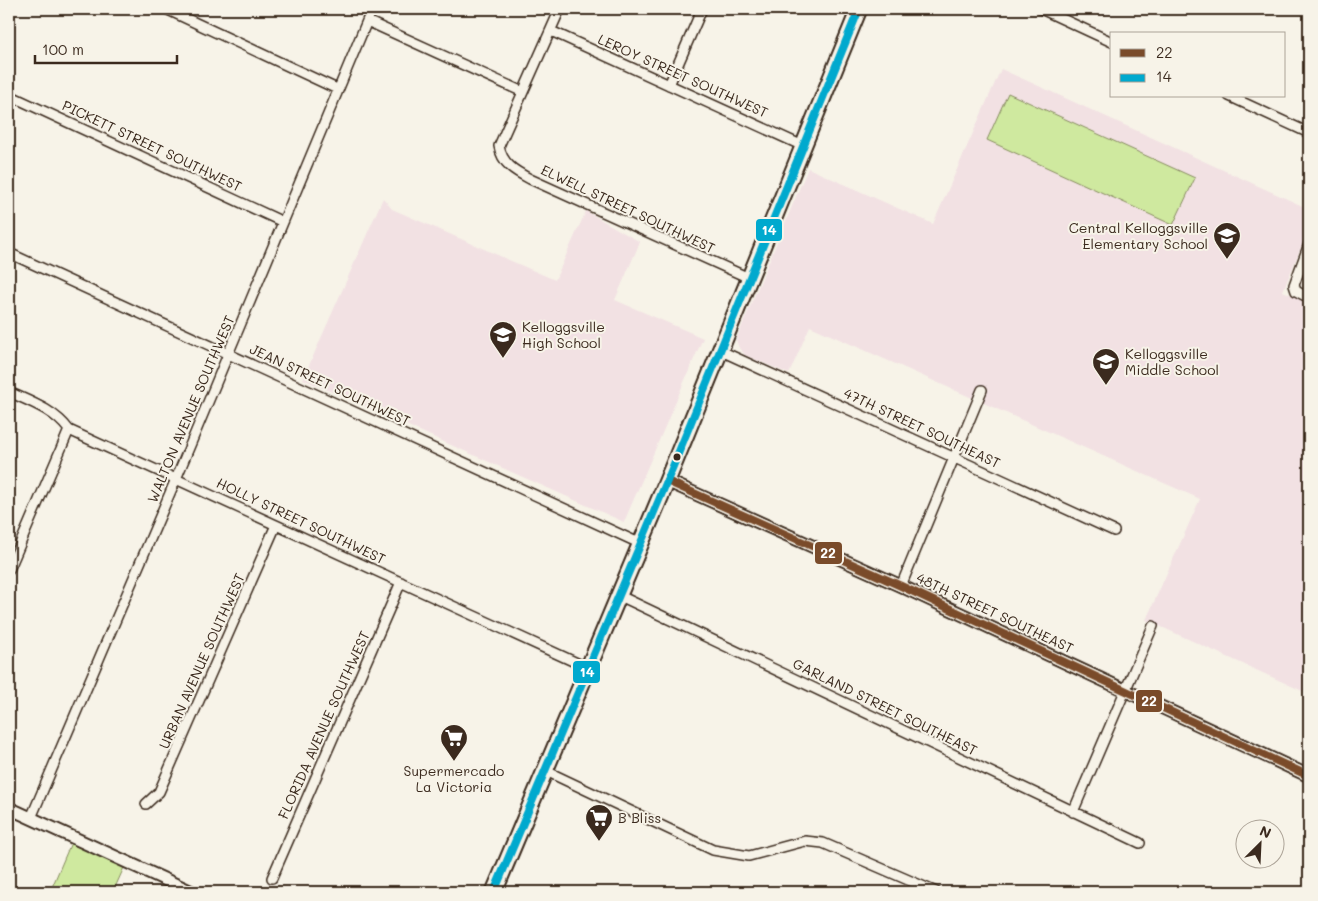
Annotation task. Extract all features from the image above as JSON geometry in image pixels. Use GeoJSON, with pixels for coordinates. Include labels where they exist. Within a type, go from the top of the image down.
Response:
{"type":"FeatureCollection","features":[{"type":"Feature","properties":{"kind":"main road"},"geometry":{"type":"LineString","coordinates":[[494,892],[639,543],[667,481],[859,9]]}},
{"type":"Feature","properties":{"kind":"street"},"geometry":{"type":"LineString","coordinates":[[166,9],[337,88]]}},
{"type":"Feature","properties":{"kind":"street","name":"WALTON AVENUE SOUTHWEST"},"geometry":{"type":"LineString","coordinates":[[31,818],[176,480],[337,88],[372,9]]}},
{"type":"Feature","properties":{"kind":"street"},"geometry":{"type":"LineString","coordinates":[[367,21],[523,92],[560,9]]}},
{"type":"Feature","properties":{"kind":"street"},"geometry":{"type":"LineString","coordinates":[[669,85],[702,9]]}},
{"type":"Feature","properties":{"kind":"street"},"geometry":{"type":"LineString","coordinates":[[1041,9],[1110,41]]}},
{"type":"Feature","properties":{"kind":"street","name":"LEROY STREET SOUTHWEST"},"geometry":{"type":"LineString","coordinates":[[551,31],[803,146]]}},
{"type":"Feature","properties":{"kind":"street","name":"ELWELL STREET SOUTHWEST"},"geometry":{"type":"LineString","coordinates":[[523,92],[499,146],[500,156],[511,169],[749,278]]}},
{"type":"Feature","properties":{"kind":"street","name":"PICKETT STREET SOUTHWEST"},"geometry":{"type":"LineString","coordinates":[[9,95],[283,222]]}},
{"type":"Feature","properties":{"kind":"street"},"geometry":{"type":"LineString","coordinates":[[1233,98],[1309,134]]}},
{"type":"Feature","properties":{"kind":"street"},"geometry":{"type":"LineString","coordinates":[[1309,244],[1294,282],[1294,289],[1309,298]]}},
{"type":"Feature","properties":{"kind":"street","name":"JEAN STREET SOUTHWEST"},"geometry":{"type":"LineString","coordinates":[[9,253],[639,543]]}},
{"type":"Feature","properties":{"kind":"street","name":"47TH STREET SOUTHEAST"},"geometry":{"type":"LineString","coordinates":[[719,350],[1114,531]]}},
{"type":"Feature","properties":{"kind":"street"},"geometry":{"type":"LineString","coordinates":[[901,586],[982,390]]}},
{"type":"Feature","properties":{"kind":"street","name":"HOLLY STREET SOUTHWEST"},"geometry":{"type":"LineString","coordinates":[[9,392],[49,410],[61,419],[69,430],[588,668]]}},
{"type":"Feature","properties":{"kind":"street"},"geometry":{"type":"LineString","coordinates":[[9,570],[69,430]]}},
{"type":"Feature","properties":{"kind":"street","name":"48TH STREET SOUTHEAST"},"geometry":{"type":"LineString","coordinates":[[667,481],[901,586],[1309,776]]}},
{"type":"Feature","properties":{"kind":"street","name":"URBAN AVENUE SOUTHWEST"},"geometry":{"type":"LineString","coordinates":[[146,804],[160,792],[276,525]]}},
{"type":"Feature","properties":{"kind":"street","name":"FLORIDA AVENUE SOUTHWEST"},"geometry":{"type":"LineString","coordinates":[[272,878],[401,582]]}},
{"type":"Feature","properties":{"kind":"street","name":"GARLAND STREET SOUTHEAST"},"geometry":{"type":"LineString","coordinates":[[618,595],[1140,843]]}},
{"type":"Feature","properties":{"kind":"street"},"geometry":{"type":"LineString","coordinates":[[1073,812],[1153,626]]}},
{"type":"Feature","properties":{"kind":"street"},"geometry":{"type":"LineString","coordinates":[[544,770],[713,850],[749,856],[805,841],[823,842],[936,892]]}},
{"type":"Feature","properties":{"kind":"street"},"geometry":{"type":"LineString","coordinates":[[9,808],[192,892]]}},
{"type":"Feature","properties":{"kind":"shaded area","name":"Kelloggsville Middle School"},"geometry":{"type":"Polygon","coordinates":[[[1001,69],[1309,209],[1309,228],[1283,291],[1309,303],[1309,694],[1146,620],[1200,499],[810,326],[789,374],[745,355],[739,348],[736,340],[808,168],[933,224],[1001,69]]]}},
{"type":"Feature","properties":{"kind":"shaded area","name":"Kelloggsville High School"},"geometry":{"type":"Polygon","coordinates":[[[383,198],[392,209],[555,280],[586,211],[640,242],[615,300],[703,338],[624,522],[303,379],[383,198]]]}},
{"type":"Feature","properties":{"kind":"green space"},"geometry":{"type":"Polygon","coordinates":[[[1008,93],[1195,178],[1173,225],[987,140],[1008,93]]]}},
{"type":"Feature","properties":{"kind":"green space"},"geometry":{"type":"Polygon","coordinates":[[[73,838],[126,863],[113,892],[50,892],[73,838]]]}},
{"type":"Feature","properties":{"kind":"transit line","name":"14"},"geometry":{"type":"LineString","coordinates":[[494,892],[667,481],[859,9]]}},
{"type":"Feature","properties":{"kind":"transit line","name":"22"},"geometry":{"type":"LineString","coordinates":[[667,481],[901,586],[1309,776]]}},
{"type":"Feature","properties":{"kind":"place","name":"Central Kelloggsville Elementary School"},"geometry":{"type":"Point","coordinates":[1227,260]}},
{"type":"Feature","properties":{"kind":"place","name":"Kelloggsville High School"},"geometry":{"type":"Point","coordinates":[503,359]}},
{"type":"Feature","properties":{"kind":"place","name":"Kelloggsville Middle School"},"geometry":{"type":"Point","coordinates":[1106,386]}},
{"type":"Feature","properties":{"kind":"place","name":"Supermercado La Victoria"},"geometry":{"type":"Point","coordinates":[454,762]}},
{"type":"Feature","properties":{"kind":"place","name":"B Bliss"},"geometry":{"type":"Point","coordinates":[599,842]}}]}
